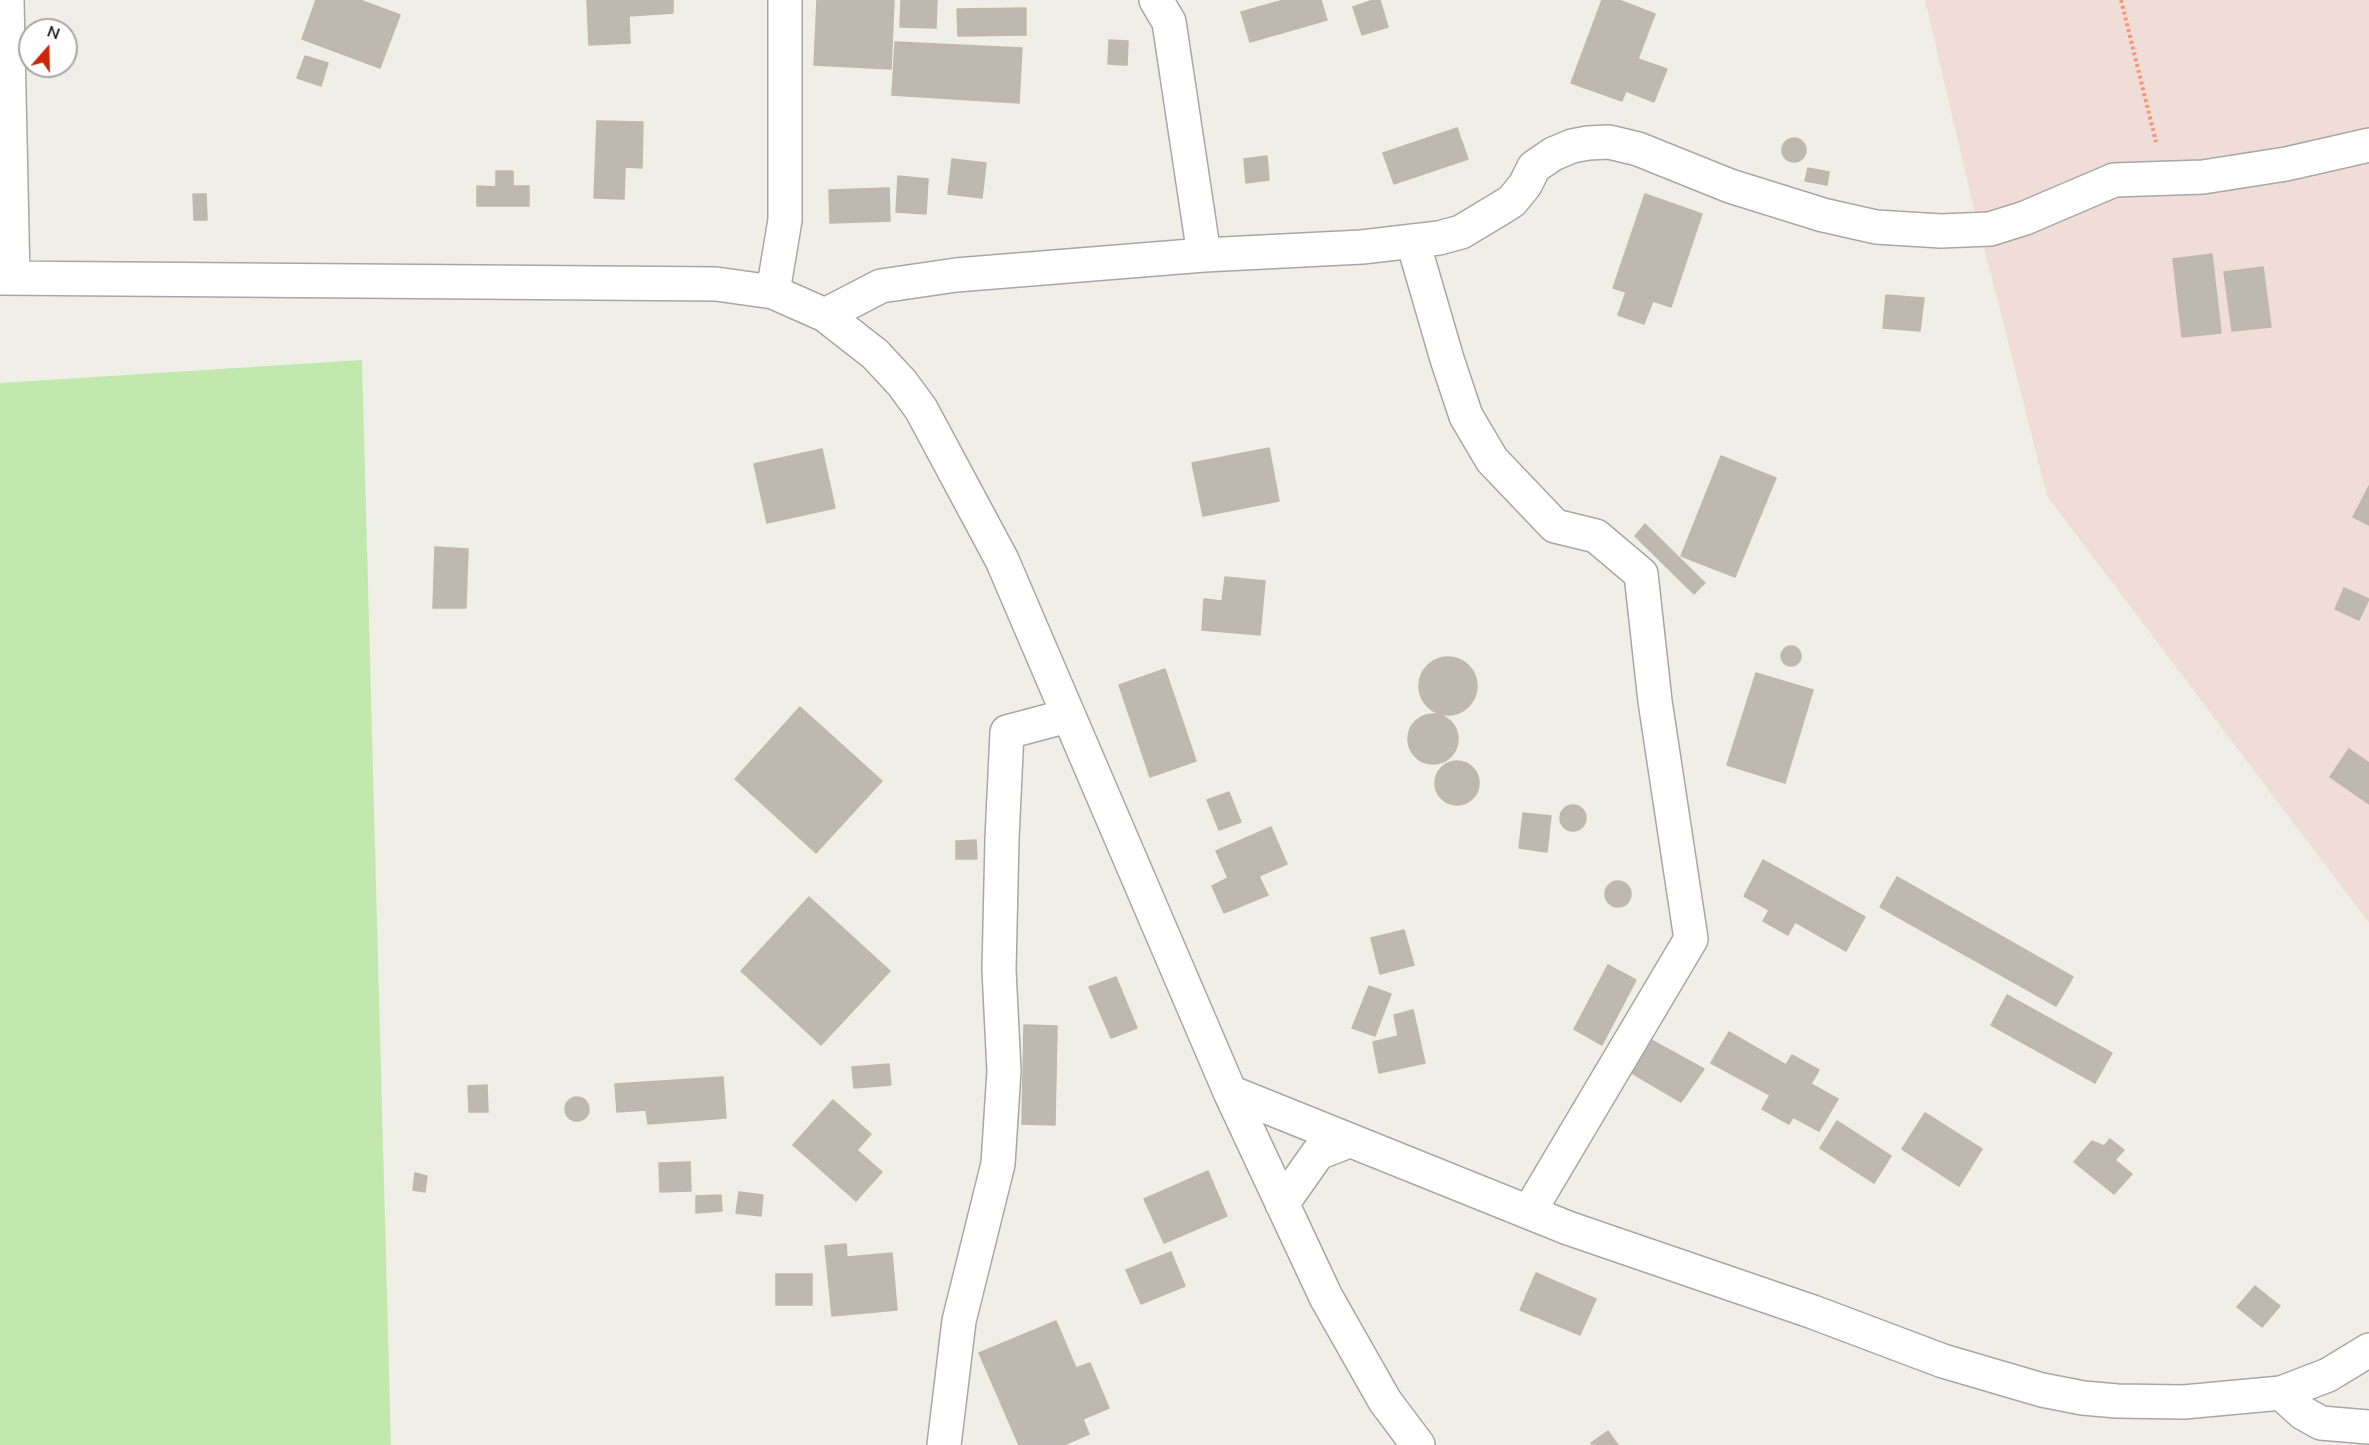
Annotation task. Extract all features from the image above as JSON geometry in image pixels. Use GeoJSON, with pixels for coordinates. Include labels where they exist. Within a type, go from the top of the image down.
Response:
{"type":"FeatureCollection","features":[{"type":"Feature","properties":{"kind":"street"},"geometry":{"type":"LineString","coordinates":[[7,0],[7,278],[716,284],[773,292],[825,315],[875,354],[902,383],[921,409],[1002,560],[1230,1092],[1282,1204],[1353,1348],[1385,1401],[1418,1445]]}},
{"type":"Feature","properties":{"kind":"street"},"geometry":{"type":"LineString","coordinates":[[773,292],[785,220],[785,0]]}},
{"type":"Feature","properties":{"kind":"street"},"geometry":{"type":"LineString","coordinates":[[1156,0],[1169,22],[1204,255]]}},
{"type":"Feature","properties":{"kind":"street"},"geometry":{"type":"LineString","coordinates":[[825,315],[881,286],[956,275],[1204,255],[1413,242],[1461,232],[1512,201],[1525,185],[1534,167],[1553,154],[1572,146],[1588,143],[1609,142],[1638,149],[1730,186],[1823,215],[1876,227],[1941,231],[1990,229],[2025,218],[2114,180],[2203,177],[2286,164],[2369,145]]}},
{"type":"Feature","properties":{"kind":"street"},"geometry":{"type":"LineString","coordinates":[[1413,242],[1446,359],[1466,416],[1492,460],[1556,526],[1596,536],[1641,574],[1655,701],[1691,939],[1529,1212]]}},
{"type":"Feature","properties":{"kind":"street"},"geometry":{"type":"LineString","coordinates":[[944,1445],[959,1321],[998,1164],[1004,1071],[999,970],[1007,732],[1067,716]]}},
{"type":"Feature","properties":{"kind":"street"},"geometry":{"type":"LineString","coordinates":[[1230,1092],[1568,1228],[1814,1312],[1943,1361],[2042,1390],[2083,1398],[2117,1401],[2184,1402],[2281,1393],[2328,1375],[2369,1350]]}},
{"type":"Feature","properties":{"kind":"street"},"geometry":{"type":"LineString","coordinates":[[1282,1204],[1318,1153],[1349,1141]]}},
{"type":"Feature","properties":{"kind":"street"},"geometry":{"type":"LineString","coordinates":[[2281,1393],[2303,1413],[2321,1423],[2369,1427]]}},
{"type":"Feature","properties":{"kind":"path"},"geometry":{"type":"LineString","coordinates":[[2121,0],[2165,178]]}},
{"type":"Feature","properties":{"kind":"shaded area"},"geometry":{"type":"Polygon","coordinates":[[[1925,0],[2369,0],[2369,923],[2047,496],[1969,188],[1925,0]]]}},
{"type":"Feature","properties":{"kind":"green space"},"geometry":{"type":"Polygon","coordinates":[[[362,360],[391,1445],[0,1445],[0,383],[362,360]]]}},
{"type":"Feature","properties":{"kind":"building"},"geometry":{"type":"Polygon","coordinates":[[[316,0],[360,0],[400,15],[380,68],[302,39],[316,0]]]}},
{"type":"Feature","properties":{"kind":"building"},"geometry":{"type":"Polygon","coordinates":[[[587,0],[673,0],[673,13],[629,16],[630,43],[589,45],[587,0]]]}},
{"type":"Feature","properties":{"kind":"building"},"geometry":{"type":"Polygon","coordinates":[[[817,0],[894,0],[891,69],[814,65],[817,0]]]}},
{"type":"Feature","properties":{"kind":"building"},"geometry":{"type":"Polygon","coordinates":[[[901,0],[937,0],[936,28],[900,27],[901,0]]]}},
{"type":"Feature","properties":{"kind":"building"},"geometry":{"type":"Polygon","coordinates":[[[1284,0],[1321,0],[1327,20],[1250,42],[1241,12],[1284,0]]]}},
{"type":"Feature","properties":{"kind":"building"},"geometry":{"type":"Polygon","coordinates":[[[1380,0],[1388,27],[1362,35],[1353,7],[1380,0]]]}},
{"type":"Feature","properties":{"kind":"building"},"geometry":{"type":"Polygon","coordinates":[[[1602,0],[1619,0],[1655,14],[1638,59],[1667,69],[1654,102],[1626,91],[1622,101],[1571,83],[1602,0]]]}},
{"type":"Feature","properties":{"kind":"building"},"geometry":{"type":"Polygon","coordinates":[[[1026,8],[1026,35],[958,36],[957,9],[1026,8]]]}},
{"type":"Feature","properties":{"kind":"building"},"geometry":{"type":"Polygon","coordinates":[[[1109,40],[1128,41],[1127,65],[1108,64],[1109,40]]]}},
{"type":"Feature","properties":{"kind":"building"},"geometry":{"type":"Polygon","coordinates":[[[895,42],[1022,48],[1019,103],[892,95],[895,42]]]}},
{"type":"Feature","properties":{"kind":"building"},"geometry":{"type":"Polygon","coordinates":[[[305,56],[328,63],[321,86],[297,78],[305,56]]]}},
{"type":"Feature","properties":{"kind":"building"},"geometry":{"type":"Polygon","coordinates":[[[597,121],[643,122],[642,168],[625,167],[624,199],[594,198],[597,121]]]}},
{"type":"Feature","properties":{"kind":"building"},"geometry":{"type":"Polygon","coordinates":[[[1457,128],[1468,159],[1394,184],[1383,153],[1457,128]]]}},
{"type":"Feature","properties":{"kind":"building"},"geometry":{"type":"Polygon","coordinates":[[[1794,138],[1803,141],[1806,150],[1803,159],[1794,162],[1785,159],[1782,150],[1785,141],[1794,138]]]}},
{"type":"Feature","properties":{"kind":"building"},"geometry":{"type":"Polygon","coordinates":[[[1267,156],[1269,180],[1246,183],[1244,159],[1267,156]]]}},
{"type":"Feature","properties":{"kind":"building"},"geometry":{"type":"Polygon","coordinates":[[[952,159],[986,163],[982,198],[948,194],[952,159]]]}},
{"type":"Feature","properties":{"kind":"building"},"geometry":{"type":"Polygon","coordinates":[[[1808,168],[1829,172],[1827,185],[1805,181],[1808,168]]]}},
{"type":"Feature","properties":{"kind":"building"},"geometry":{"type":"Polygon","coordinates":[[[496,171],[513,171],[513,186],[529,186],[529,206],[477,206],[477,186],[496,187],[496,171]]]}},
{"type":"Feature","properties":{"kind":"building"},"geometry":{"type":"Polygon","coordinates":[[[898,176],[928,179],[926,214],[896,212],[898,176]]]}},
{"type":"Feature","properties":{"kind":"building"},"geometry":{"type":"Polygon","coordinates":[[[889,188],[890,221],[830,223],[829,190],[889,188]]]}},
{"type":"Feature","properties":{"kind":"building"},"geometry":{"type":"Polygon","coordinates":[[[193,194],[206,194],[207,220],[194,220],[193,194]]]}},
{"type":"Feature","properties":{"kind":"building"},"geometry":{"type":"Polygon","coordinates":[[[1645,194],[1702,214],[1671,307],[1653,301],[1644,324],[1618,315],[1626,292],[1613,288],[1645,194]]]}},
{"type":"Feature","properties":{"kind":"building"},"geometry":{"type":"Polygon","coordinates":[[[2212,254],[2221,333],[2182,337],[2173,259],[2212,254]]]}},
{"type":"Feature","properties":{"kind":"building"},"geometry":{"type":"Polygon","coordinates":[[[2263,267],[2271,327],[2232,331],[2224,272],[2263,267]]]}},
{"type":"Feature","properties":{"kind":"building"},"geometry":{"type":"Polygon","coordinates":[[[1886,295],[1924,298],[1920,331],[1883,328],[1886,295]]]}},
{"type":"Feature","properties":{"kind":"building"},"geometry":{"type":"Polygon","coordinates":[[[1269,448],[1279,501],[1203,516],[1192,463],[1269,448]]]}},
{"type":"Feature","properties":{"kind":"building"},"geometry":{"type":"Polygon","coordinates":[[[822,449],[835,508],[767,523],[754,464],[822,449]]]}},
{"type":"Feature","properties":{"kind":"building"},"geometry":{"type":"Polygon","coordinates":[[[1721,456],[1776,478],[1735,577],[1681,556],[1721,456]]]}},
{"type":"Feature","properties":{"kind":"building"},"geometry":{"type":"Polygon","coordinates":[[[2369,486],[2369,525],[2353,517],[2369,486]]]}},
{"type":"Feature","properties":{"kind":"building"},"geometry":{"type":"Polygon","coordinates":[[[1645,524],[1705,583],[1694,594],[1635,536],[1645,524]]]}},
{"type":"Feature","properties":{"kind":"building"},"geometry":{"type":"Polygon","coordinates":[[[435,547],[468,549],[466,608],[433,608],[435,547]]]}},
{"type":"Feature","properties":{"kind":"building"},"geometry":{"type":"Polygon","coordinates":[[[1225,577],[1265,581],[1260,635],[1202,630],[1204,599],[1222,601],[1225,577]]]}},
{"type":"Feature","properties":{"kind":"building"},"geometry":{"type":"Polygon","coordinates":[[[2344,588],[2369,599],[2359,620],[2335,609],[2344,588]]]}},
{"type":"Feature","properties":{"kind":"building"},"geometry":{"type":"Polygon","coordinates":[[[1787,646],[1795,646],[1801,652],[1801,660],[1795,666],[1787,666],[1781,660],[1781,652],[1787,646]]]}},
{"type":"Feature","properties":{"kind":"building"},"geometry":{"type":"Polygon","coordinates":[[[1448,657],[1459,659],[1472,670],[1477,686],[1475,697],[1464,710],[1448,715],[1437,713],[1424,702],[1419,686],[1421,675],[1432,662],[1448,657]]]}},
{"type":"Feature","properties":{"kind":"building"},"geometry":{"type":"Polygon","coordinates":[[[1165,669],[1196,761],[1150,777],[1119,685],[1165,669]]]}},
{"type":"Feature","properties":{"kind":"building"},"geometry":{"type":"Polygon","coordinates":[[[1756,673],[1813,690],[1785,783],[1727,765],[1756,673]]]}},
{"type":"Feature","properties":{"kind":"building"},"geometry":{"type":"Polygon","coordinates":[[[800,707],[882,781],[816,853],[735,779],[800,707]]]}},
{"type":"Feature","properties":{"kind":"building"},"geometry":{"type":"Polygon","coordinates":[[[1433,714],[1447,718],[1454,725],[1458,739],[1454,753],[1447,760],[1433,764],[1419,760],[1412,753],[1408,739],[1412,725],[1419,718],[1433,714]]]}},
{"type":"Feature","properties":{"kind":"building"},"geometry":{"type":"Polygon","coordinates":[[[2349,749],[2369,763],[2369,804],[2330,777],[2349,749]]]}},
{"type":"Feature","properties":{"kind":"building"},"geometry":{"type":"Polygon","coordinates":[[[1457,761],[1472,768],[1479,783],[1472,798],[1457,805],[1442,798],[1435,783],[1442,768],[1457,761]]]}},
{"type":"Feature","properties":{"kind":"building"},"geometry":{"type":"Polygon","coordinates":[[[1229,792],[1241,822],[1219,830],[1207,800],[1229,792]]]}},
{"type":"Feature","properties":{"kind":"building"},"geometry":{"type":"Polygon","coordinates":[[[1573,805],[1582,809],[1586,818],[1582,827],[1573,831],[1564,827],[1560,818],[1564,809],[1573,805]]]}},
{"type":"Feature","properties":{"kind":"building"},"geometry":{"type":"Polygon","coordinates":[[[1523,813],[1551,816],[1547,852],[1519,848],[1523,813]]]}},
{"type":"Feature","properties":{"kind":"building"},"geometry":{"type":"Polygon","coordinates":[[[1271,827],[1287,864],[1259,876],[1268,895],[1224,913],[1212,886],[1228,878],[1216,851],[1271,827]]]}},
{"type":"Feature","properties":{"kind":"building"},"geometry":{"type":"Polygon","coordinates":[[[976,840],[977,859],[956,859],[956,841],[976,840]]]}},
{"type":"Feature","properties":{"kind":"building"},"geometry":{"type":"Polygon","coordinates":[[[1763,860],[1865,917],[1846,951],[1795,922],[1788,935],[1763,921],[1769,910],[1744,896],[1763,860]]]}},
{"type":"Feature","properties":{"kind":"building"},"geometry":{"type":"Polygon","coordinates":[[[1897,877],[2073,977],[2056,1006],[1880,907],[1897,877]]]}},
{"type":"Feature","properties":{"kind":"building"},"geometry":{"type":"Polygon","coordinates":[[[1618,881],[1627,885],[1631,894],[1627,903],[1618,907],[1609,903],[1605,894],[1609,885],[1618,881]]]}},
{"type":"Feature","properties":{"kind":"building"},"geometry":{"type":"Polygon","coordinates":[[[809,897],[890,971],[821,1045],[741,971],[809,897]]]}},
{"type":"Feature","properties":{"kind":"building"},"geometry":{"type":"Polygon","coordinates":[[[1404,930],[1414,965],[1380,974],[1371,938],[1404,930]]]}},
{"type":"Feature","properties":{"kind":"building"},"geometry":{"type":"Polygon","coordinates":[[[1608,965],[1636,980],[1602,1045],[1574,1029],[1608,965]]]}},
{"type":"Feature","properties":{"kind":"building"},"geometry":{"type":"Polygon","coordinates":[[[1116,977],[1137,1028],[1111,1038],[1089,987],[1116,977]]]}},
{"type":"Feature","properties":{"kind":"building"},"geometry":{"type":"Polygon","coordinates":[[[1369,986],[1391,994],[1375,1036],[1352,1028],[1369,986]]]}},
{"type":"Feature","properties":{"kind":"building"},"geometry":{"type":"Polygon","coordinates":[[[2007,995],[2112,1053],[2095,1083],[1991,1025],[2007,995]]]}},
{"type":"Feature","properties":{"kind":"building"},"geometry":{"type":"Polygon","coordinates":[[[1413,1010],[1425,1063],[1379,1073],[1373,1042],[1398,1036],[1394,1015],[1413,1010]]]}},
{"type":"Feature","properties":{"kind":"building"},"geometry":{"type":"Polygon","coordinates":[[[1024,1025],[1057,1026],[1055,1125],[1022,1124],[1024,1025]]]}},
{"type":"Feature","properties":{"kind":"building"},"geometry":{"type":"Polygon","coordinates":[[[1729,1032],[1786,1065],[1792,1055],[1819,1070],[1811,1084],[1838,1099],[1819,1131],[1793,1117],[1789,1124],[1762,1109],[1770,1095],[1711,1063],[1729,1032]]]}},
{"type":"Feature","properties":{"kind":"building"},"geometry":{"type":"Polygon","coordinates":[[[1644,1036],[1704,1069],[1681,1102],[1625,1069],[1644,1036]]]}},
{"type":"Feature","properties":{"kind":"building"},"geometry":{"type":"Polygon","coordinates":[[[889,1064],[891,1085],[854,1088],[852,1067],[889,1064]]]}},
{"type":"Feature","properties":{"kind":"building"},"geometry":{"type":"Polygon","coordinates":[[[723,1077],[726,1118],[648,1124],[646,1110],[617,1112],[615,1084],[723,1077]]]}},
{"type":"Feature","properties":{"kind":"building"},"geometry":{"type":"Polygon","coordinates":[[[487,1085],[488,1112],[469,1112],[468,1086],[487,1085]]]}},
{"type":"Feature","properties":{"kind":"building"},"geometry":{"type":"Polygon","coordinates":[[[577,1097],[582,1098],[588,1104],[588,1114],[582,1120],[577,1121],[572,1120],[566,1114],[565,1109],[566,1104],[572,1098],[577,1097]]]}},
{"type":"Feature","properties":{"kind":"building"},"geometry":{"type":"Polygon","coordinates":[[[833,1100],[871,1134],[857,1150],[882,1172],[856,1201],[793,1145],[833,1100]]]}},
{"type":"Feature","properties":{"kind":"building"},"geometry":{"type":"Polygon","coordinates":[[[1925,1113],[1982,1149],[1959,1186],[1902,1149],[1925,1113]]]}},
{"type":"Feature","properties":{"kind":"building"},"geometry":{"type":"Polygon","coordinates":[[[1837,1121],[1891,1156],[1874,1183],[1820,1148],[1837,1121]]]}},
{"type":"Feature","properties":{"kind":"building"},"geometry":{"type":"Polygon","coordinates":[[[2110,1139],[2124,1150],[2115,1160],[2132,1174],[2114,1194],[2074,1162],[2092,1141],[2104,1146],[2110,1139]]]}},
{"type":"Feature","properties":{"kind":"building"},"geometry":{"type":"Polygon","coordinates":[[[690,1162],[691,1191],[660,1192],[659,1163],[690,1162]]]}},
{"type":"Feature","properties":{"kind":"building"},"geometry":{"type":"Polygon","coordinates":[[[1208,1171],[1227,1216],[1164,1243],[1144,1199],[1208,1171]]]}},
{"type":"Feature","properties":{"kind":"building"},"geometry":{"type":"Polygon","coordinates":[[[415,1173],[427,1176],[425,1192],[413,1190],[415,1173]]]}},
{"type":"Feature","properties":{"kind":"building"},"geometry":{"type":"Polygon","coordinates":[[[739,1192],[763,1195],[761,1216],[736,1213],[739,1192]]]}},
{"type":"Feature","properties":{"kind":"building"},"geometry":{"type":"Polygon","coordinates":[[[721,1195],[722,1211],[696,1213],[696,1196],[721,1195]]]}},
{"type":"Feature","properties":{"kind":"building"},"geometry":{"type":"Polygon","coordinates":[[[846,1244],[847,1257],[892,1253],[897,1310],[832,1316],[825,1246],[846,1244]]]}},
{"type":"Feature","properties":{"kind":"building"},"geometry":{"type":"Polygon","coordinates":[[[1171,1252],[1185,1286],[1141,1304],[1126,1270],[1171,1252]]]}},
{"type":"Feature","properties":{"kind":"building"},"geometry":{"type":"Polygon","coordinates":[[[1536,1273],[1596,1299],[1580,1335],[1520,1310],[1536,1273]]]}},
{"type":"Feature","properties":{"kind":"building"},"geometry":{"type":"Polygon","coordinates":[[[776,1274],[812,1274],[812,1305],[776,1305],[776,1274]]]}},
{"type":"Feature","properties":{"kind":"building"},"geometry":{"type":"Polygon","coordinates":[[[2255,1286],[2280,1306],[2262,1327],[2237,1307],[2255,1286]]]}},
{"type":"Feature","properties":{"kind":"building"},"geometry":{"type":"Polygon","coordinates":[[[1056,1321],[1076,1368],[1090,1363],[1109,1408],[1083,1419],[1089,1434],[1064,1445],[1019,1445],[979,1353],[1056,1321]]]}},
{"type":"Feature","properties":{"kind":"building"},"geometry":{"type":"Polygon","coordinates":[[[1608,1431],[1618,1445],[1593,1445],[1591,1443],[1608,1431]]]}}]}
